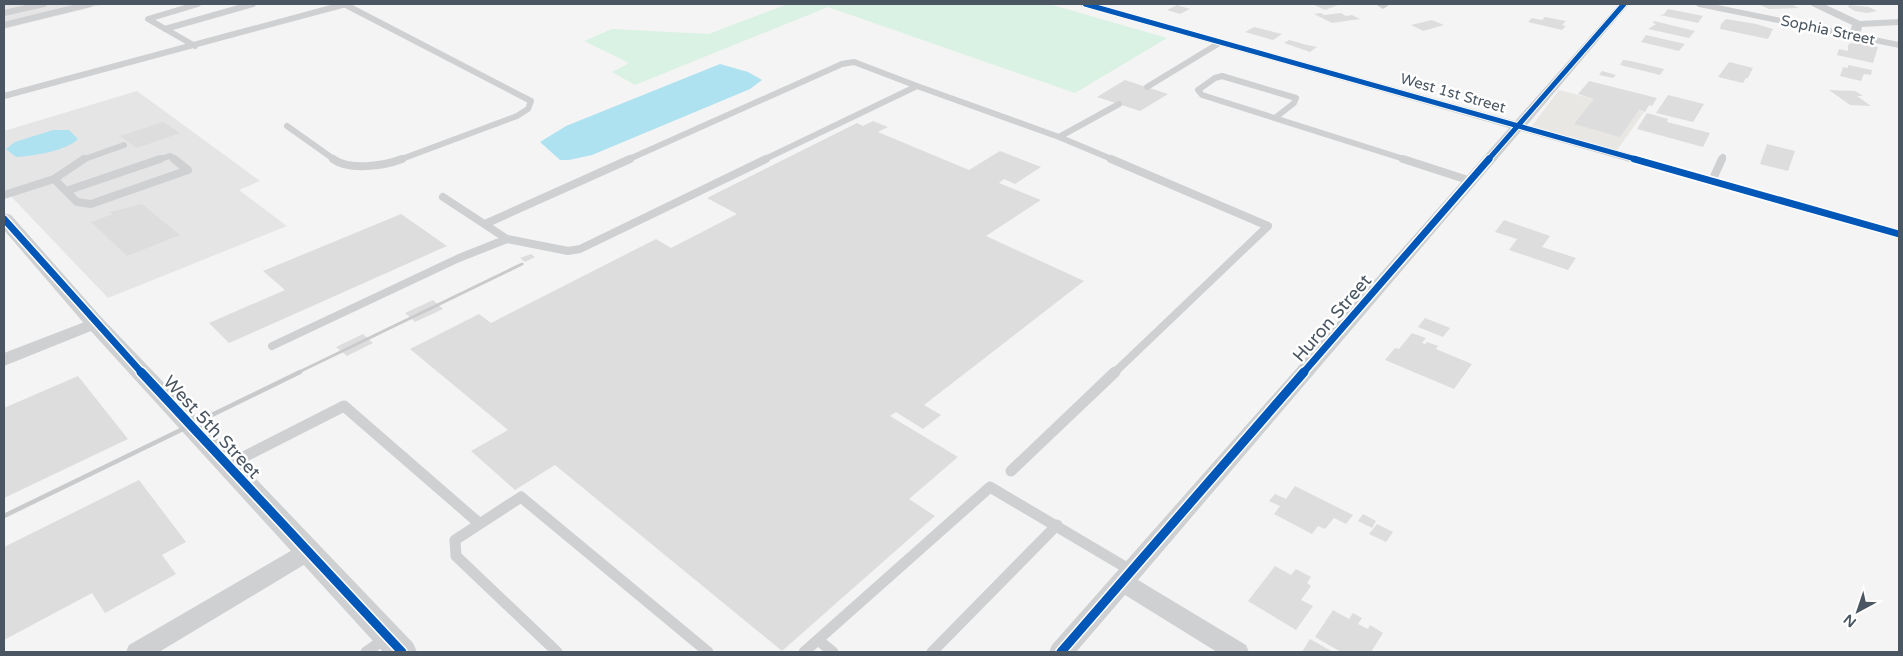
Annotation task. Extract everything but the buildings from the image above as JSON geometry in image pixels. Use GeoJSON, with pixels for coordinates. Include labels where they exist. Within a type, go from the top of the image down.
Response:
{"type":"FeatureCollection","features":[{"type":"Feature","properties":{"kind":"street","name":"West 1st Street"},"geometry":{"type":"LineString","coordinates":[[1085,4],[1899,234]]}},
{"type":"Feature","properties":{"kind":"street"},"geometry":{"type":"LineString","coordinates":[[1118,13],[1134,4]]}},
{"type":"Feature","properties":{"kind":"street","name":"Huron Street"},"geometry":{"type":"LineString","coordinates":[[1061,652],[1624,4]]}},
{"type":"Feature","properties":{"kind":"street","name":"Sophia Street"},"geometry":{"type":"LineString","coordinates":[[1699,4],[1856,30],[1899,45]]}},
{"type":"Feature","properties":{"kind":"street"},"geometry":{"type":"LineString","coordinates":[[1816,4],[1856,30],[1899,22]]}},
{"type":"Feature","properties":{"kind":"street","name":"West 5th Street"},"geometry":{"type":"LineString","coordinates":[[4,219],[95,323],[395,645]]}},
{"type":"Feature","properties":{"kind":"street"},"geometry":{"type":"LineString","coordinates":[[4,360],[95,323]]}},
{"type":"Feature","properties":{"kind":"street"},"geometry":{"type":"LineString","coordinates":[[138,652],[309,551]]}},
{"type":"Feature","properties":{"kind":"street"},"geometry":{"type":"LineString","coordinates":[[1127,576],[1237,652]]}},
{"type":"Feature","properties":{"kind":"lane"},"geometry":{"type":"LineString","coordinates":[[4,13],[44,4]]}},
{"type":"Feature","properties":{"kind":"lane"},"geometry":{"type":"LineString","coordinates":[[4,25],[90,4]]}},
{"type":"Feature","properties":{"kind":"lane"},"geometry":{"type":"LineString","coordinates":[[195,46],[148,19],[198,4]]}},
{"type":"Feature","properties":{"kind":"lane"},"geometry":{"type":"LineString","coordinates":[[166,29],[253,4]]}},
{"type":"Feature","properties":{"kind":"lane"},"geometry":{"type":"LineString","coordinates":[[4,96],[88,72],[272,26],[345,4],[531,101],[528,109],[517,116],[378,166],[340,164],[287,126]]}},
{"type":"Feature","properties":{"kind":"lane"},"geometry":{"type":"LineString","coordinates":[[13,11],[26,19]]}},
{"type":"Feature","properties":{"kind":"lane"},"geometry":{"type":"LineString","coordinates":[[1147,87],[1221,42]]}},
{"type":"Feature","properties":{"kind":"lane"},"geometry":{"type":"LineString","coordinates":[[485,224],[842,64],[854,62],[1059,137],[1268,226],[1011,472]]}},
{"type":"Feature","properties":{"kind":"lane"},"geometry":{"type":"LineString","coordinates":[[1275,118],[1294,103],[1296,98],[1222,76],[1215,78],[1198,90],[1202,95],[1471,181]]}},
{"type":"Feature","properties":{"kind":"lane"},"geometry":{"type":"LineString","coordinates":[[444,197],[507,238],[568,251],[580,249],[918,86]]}},
{"type":"Feature","properties":{"kind":"lane"},"geometry":{"type":"LineString","coordinates":[[1059,137],[1119,104]]}},
{"type":"Feature","properties":{"kind":"lane"},"geometry":{"type":"LineString","coordinates":[[4,195],[54,179],[86,158],[124,145]]}},
{"type":"Feature","properties":{"kind":"lane"},"geometry":{"type":"LineString","coordinates":[[54,179],[77,202],[91,204],[188,170],[170,156],[66,190]]}},
{"type":"Feature","properties":{"kind":"lane"},"geometry":{"type":"LineString","coordinates":[[1712,181],[1723,157]]}},
{"type":"Feature","properties":{"kind":"lane"},"geometry":{"type":"LineString","coordinates":[[272,346],[459,258],[507,238]]}},
{"type":"Feature","properties":{"kind":"lane"},"geometry":{"type":"LineString","coordinates":[[228,465],[344,406],[480,524]]}},
{"type":"Feature","properties":{"kind":"lane"},"geometry":{"type":"LineString","coordinates":[[804,652],[990,487],[1057,525],[1127,576]]}},
{"type":"Feature","properties":{"kind":"lane"},"geometry":{"type":"LineString","coordinates":[[557,652],[456,556],[455,540],[521,497],[708,652]]}},
{"type":"Feature","properties":{"kind":"lane"},"geometry":{"type":"LineString","coordinates":[[932,652],[1057,525]]}},
{"type":"Feature","properties":{"kind":"lane"},"geometry":{"type":"LineString","coordinates":[[818,640],[833,652]]}},
{"type":"Feature","properties":{"kind":"lane"},"geometry":{"type":"LineString","coordinates":[[366,652],[395,645]]}},
{"type":"Feature","properties":{"kind":"shaded area"},"geometry":{"type":"Polygon","coordinates":[[[4,4],[105,4],[4,29],[4,4]]]}},
{"type":"Feature","properties":{"kind":"shaded area"},"geometry":{"type":"Polygon","coordinates":[[[1559,90],[1644,112],[1617,150],[1532,126],[1559,90]]]}},
{"type":"Feature","properties":{"kind":"shaded area"},"geometry":{"type":"Polygon","coordinates":[[[137,91],[260,181],[239,190],[287,226],[108,298],[4,189],[4,131],[137,91]]]}},
{"type":"Feature","properties":{"kind":"green space"},"geometry":{"type":"Polygon","coordinates":[[[788,4],[1049,4],[1167,38],[1075,93],[828,7],[635,85],[612,72],[629,63],[584,41],[612,29],[709,34],[788,4]]]}},
{"type":"Feature","properties":{"kind":"water"},"geometry":{"type":"Polygon","coordinates":[[[720,64],[748,72],[762,80],[750,89],[592,155],[560,160],[540,142],[566,126],[720,64]]]}},
{"type":"Feature","properties":{"kind":"water"},"geometry":{"type":"Polygon","coordinates":[[[53,130],[69,130],[78,139],[58,150],[31,155],[16,157],[6,149],[15,142],[53,130]]]}},
{"type":"Feature","properties":{"kind":"railway"},"geometry":{"type":"LineString","coordinates":[[297,373],[522,264]]}},
{"type":"Feature","properties":{"kind":"railway"},"geometry":{"type":"LineString","coordinates":[[4,516],[300,372]]}},
{"type":"Feature","properties":{"kind":"cycle path"},"geometry":{"type":"LineString","coordinates":[[1085,4],[1899,234]]}},
{"type":"Feature","properties":{"kind":"cycle path"},"geometry":{"type":"LineString","coordinates":[[1061,652],[1624,4]]}},
{"type":"Feature","properties":{"kind":"cycle path"},"geometry":{"type":"LineString","coordinates":[[4,219],[95,323],[402,652]]}}]}
